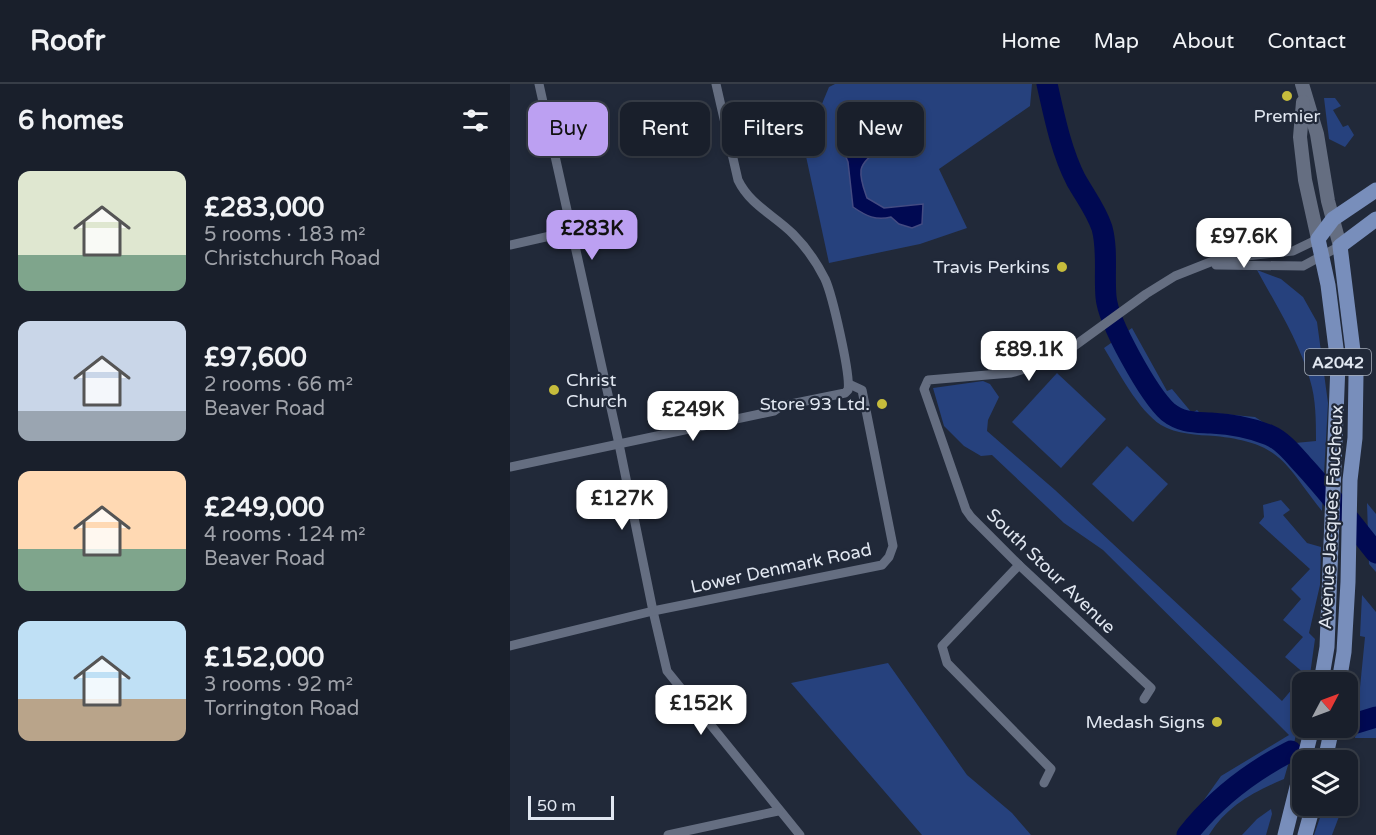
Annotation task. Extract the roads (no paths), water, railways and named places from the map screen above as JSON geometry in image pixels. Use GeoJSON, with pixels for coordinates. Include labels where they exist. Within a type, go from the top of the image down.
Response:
{"type":"FeatureCollection","features":[{"type":"Feature","properties":{"kind":"main road"},"geometry":{"type":"LineString","coordinates":[[1318,239],[1333,219],[1376,190]]}},
{"type":"Feature","properties":{"kind":"main road"},"geometry":{"type":"LineString","coordinates":[[1340,246],[1376,219]]}},
{"type":"Feature","properties":{"kind":"main road","name":"Avenue Jacques Faucheux"},"geometry":{"type":"LineString","coordinates":[[1318,239],[1323,256],[1338,364],[1327,647],[1323,672]]}},
{"type":"Feature","properties":{"kind":"main road","name":"Avenue Jacques Faucheux"},"geometry":{"type":"LineString","coordinates":[[1340,246],[1356,375],[1355,438],[1350,480],[1348,582],[1341,672]]}},
{"type":"Feature","properties":{"kind":"main road"},"geometry":{"type":"LineString","coordinates":[[1283,835],[1292,806]]}},
{"type":"Feature","properties":{"kind":"main road"},"geometry":{"type":"LineString","coordinates":[[1305,835],[1310,816]]}},
{"type":"Feature","properties":{"kind":"street"},"geometry":{"type":"LineString","coordinates":[[539,84],[667,671],[778,811],[800,835]]}},
{"type":"Feature","properties":{"kind":"street"},"geometry":{"type":"LineString","coordinates":[[510,467],[774,411],[781,406],[845,393],[849,384],[849,373],[825,280],[808,251],[793,234],[744,193],[738,180],[716,84]]}},
{"type":"Feature","properties":{"kind":"street"},"geometry":{"type":"LineString","coordinates":[[1190,270],[1223,264],[1303,266],[1340,246],[1328,201],[1317,134],[1303,89]]}},
{"type":"Feature","properties":{"kind":"street"},"geometry":{"type":"LineString","coordinates":[[1190,270],[1218,259],[1293,251],[1318,239],[1305,180],[1300,137],[1303,89]]}},
{"type":"Feature","properties":{"kind":"street"},"geometry":{"type":"LineString","coordinates":[[510,245],[572,231]]}},
{"type":"Feature","properties":{"kind":"street","name":"South Stour Avenue"},"geometry":{"type":"LineString","coordinates":[[1144,699],[1151,688],[1019,566],[966,510],[924,389],[928,380],[1011,373],[1066,352],[1159,286],[1190,270]]}},
{"type":"Feature","properties":{"kind":"street","name":"Lower Denmark Road"},"geometry":{"type":"LineString","coordinates":[[510,646],[653,611],[882,565],[889,557],[893,546],[862,390],[849,384]]}},
{"type":"Feature","properties":{"kind":"street"},"geometry":{"type":"LineString","coordinates":[[1019,566],[942,646],[947,663],[1051,769],[1044,783]]}},
{"type":"Feature","properties":{"kind":"street"},"geometry":{"type":"LineString","coordinates":[[668,835],[778,811]]}},
{"type":"Feature","properties":{"kind":"waterway"},"geometry":{"type":"LineString","coordinates":[[1047,84],[1066,157],[1102,228],[1108,308],[1121,340],[1160,403],[1178,418],[1248,428],[1279,441],[1322,486],[1376,553]]}},
{"type":"Feature","properties":{"kind":"waterway"},"geometry":{"type":"LineString","coordinates":[[1358,723],[1376,717]]}},
{"type":"Feature","properties":{"kind":"waterway"},"geometry":{"type":"LineString","coordinates":[[1187,835],[1234,787],[1291,751]]}},
{"type":"Feature","properties":{"kind":"place","name":"Premier"},"geometry":{"type":"Point","coordinates":[1287,96]}},
{"type":"Feature","properties":{"kind":"place","name":"Travis Perkins"},"geometry":{"type":"Point","coordinates":[1062,267]}},
{"type":"Feature","properties":{"kind":"place","name":"Christ Church"},"geometry":{"type":"Point","coordinates":[554,390]}},
{"type":"Feature","properties":{"kind":"place","name":"Store 93 Ltd."},"geometry":{"type":"Point","coordinates":[882,404]}},
{"type":"Feature","properties":{"kind":"place","name":"Medash Signs"},"geometry":{"type":"Point","coordinates":[1217,722]}}]}
